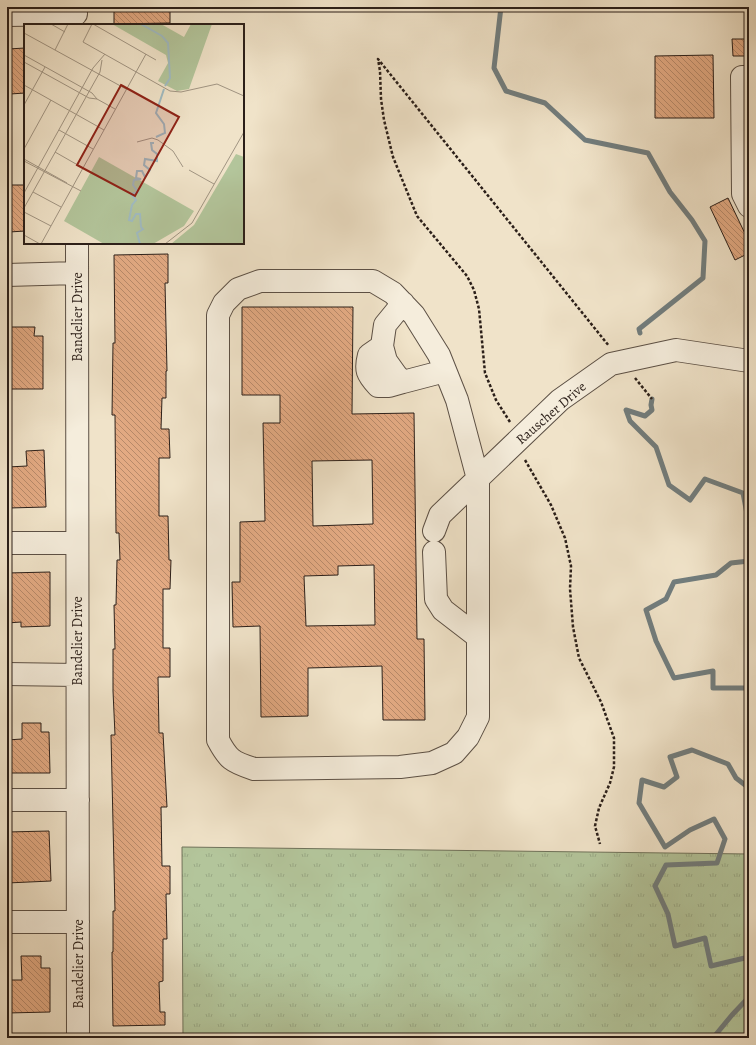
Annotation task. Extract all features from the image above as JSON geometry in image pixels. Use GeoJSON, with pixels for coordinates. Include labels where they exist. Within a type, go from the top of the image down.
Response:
{"type":"FeatureCollection","features":[{"type":"Feature","properties":{"kind":"street"},"geometry":{"type":"LineString","coordinates":[[7,15],[76,15]]}},
{"type":"Feature","properties":{"kind":"street"},"geometry":{"type":"LineString","coordinates":[[749,77],[742,77],[743,194],[749,206]]}},
{"type":"Feature","properties":{"kind":"street","name":"Bandelier Drive"},"geometry":{"type":"LineString","coordinates":[[77,244],[78,1038]]}},
{"type":"Feature","properties":{"kind":"street"},"geometry":{"type":"LineString","coordinates":[[7,275],[77,273]]}},
{"type":"Feature","properties":{"kind":"street"},"geometry":{"type":"LineString","coordinates":[[260,281],[373,281],[393,293],[403,303],[414,315],[439,356],[457,400],[478,479],[478,717],[468,737],[454,753],[432,763],[400,768],[254,769],[239,764],[227,756],[218,740],[218,315],[224,303],[238,289],[260,281]]}},
{"type":"Feature","properties":{"kind":"street"},"geometry":{"type":"LineString","coordinates":[[403,303],[385,325],[382,346],[386,361],[396,375],[404,382],[445,371]]}},
{"type":"Feature","properties":{"kind":"street","name":"Rauscher Drive"},"geometry":{"type":"LineString","coordinates":[[478,637],[443,610],[436,599],[434,541],[440,515],[560,400],[611,364],[676,350],[749,361]]}},
{"type":"Feature","properties":{"kind":"street"},"geometry":{"type":"LineString","coordinates":[[7,543],[77,543]]}},
{"type":"Feature","properties":{"kind":"street"},"geometry":{"type":"LineString","coordinates":[[7,674],[77,675]]}},
{"type":"Feature","properties":{"kind":"street"},"geometry":{"type":"LineString","coordinates":[[7,800],[78,800]]}},
{"type":"Feature","properties":{"kind":"street"},"geometry":{"type":"LineString","coordinates":[[7,922],[78,922]]}},
{"type":"Feature","properties":{"kind":"path"},"geometry":{"type":"LineString","coordinates":[[600,844],[595,826],[599,808],[610,784],[614,767],[614,738],[601,702],[579,658],[573,628],[570,589],[571,566],[565,538],[551,506],[523,457],[512,426],[496,400],[485,374],[479,309],[474,290],[467,276],[417,216],[393,157],[384,120],[378,59],[612,350]]}},
{"type":"Feature","properties":{"kind":"path"},"geometry":{"type":"LineString","coordinates":[[632,374],[652,399]]}},
{"type":"Feature","properties":{"kind":"green space"},"geometry":{"type":"Polygon","coordinates":[[[182,847],[749,854],[749,1038],[183,1038],[182,847]]]}},
{"type":"Feature","properties":{"kind":"building"},"geometry":{"type":"Polygon","coordinates":[[[114,7],[170,7],[170,23],[114,24],[114,7]]]}},
{"type":"Feature","properties":{"kind":"building"},"geometry":{"type":"Polygon","coordinates":[[[732,39],[749,39],[749,56],[733,56],[732,39]]]}},
{"type":"Feature","properties":{"kind":"building"},"geometry":{"type":"Polygon","coordinates":[[[24,48],[24,93],[10,94],[8,49],[24,48]]]}},
{"type":"Feature","properties":{"kind":"building"},"geometry":{"type":"Polygon","coordinates":[[[713,55],[714,118],[655,118],[655,56],[713,55]]]}},
{"type":"Feature","properties":{"kind":"building"},"geometry":{"type":"Polygon","coordinates":[[[7,185],[24,185],[24,231],[9,232],[7,185]]]}},
{"type":"Feature","properties":{"kind":"building"},"geometry":{"type":"Polygon","coordinates":[[[728,198],[749,242],[749,253],[735,260],[710,207],[728,198]]]}},
{"type":"Feature","properties":{"kind":"building"},"geometry":{"type":"Polygon","coordinates":[[[168,254],[168,283],[165,283],[167,371],[166,398],[162,398],[161,429],[169,429],[170,458],[159,458],[159,516],[168,516],[169,560],[171,560],[170,589],[163,589],[163,648],[170,648],[170,677],[158,677],[159,733],[163,733],[167,807],[161,807],[162,866],[170,866],[170,894],[166,894],[167,939],[163,939],[163,981],[159,982],[160,1012],[165,1012],[165,1025],[113,1026],[112,952],[113,911],[115,911],[111,735],[115,735],[113,691],[113,649],[115,649],[114,605],[116,605],[117,560],[120,560],[119,533],[116,533],[115,415],[112,415],[113,343],[115,343],[114,255],[168,254]]]}},
{"type":"Feature","properties":{"kind":"building"},"geometry":{"type":"Polygon","coordinates":[[[242,307],[353,307],[352,414],[414,413],[417,639],[424,639],[425,720],[383,720],[382,666],[308,668],[308,716],[261,717],[260,626],[233,627],[232,582],[240,582],[240,522],[265,521],[263,423],[280,423],[280,395],[242,395],[242,307]],[[372,460],[312,461],[313,526],[373,524],[372,460]],[[374,565],[338,566],[338,575],[304,576],[306,626],[375,625],[374,565]]]}},
{"type":"Feature","properties":{"kind":"building"},"geometry":{"type":"Polygon","coordinates":[[[7,327],[35,327],[34,336],[43,336],[43,389],[7,389],[7,327]]]}},
{"type":"Feature","properties":{"kind":"building"},"geometry":{"type":"Polygon","coordinates":[[[44,450],[46,507],[9,508],[8,467],[27,466],[26,451],[44,450]]]}},
{"type":"Feature","properties":{"kind":"building"},"geometry":{"type":"Polygon","coordinates":[[[50,572],[50,626],[21,627],[21,622],[7,623],[7,573],[50,572]]]}},
{"type":"Feature","properties":{"kind":"building"},"geometry":{"type":"Polygon","coordinates":[[[22,723],[41,723],[41,732],[49,732],[50,773],[7,773],[7,740],[22,739],[22,723]]]}},
{"type":"Feature","properties":{"kind":"building"},"geometry":{"type":"Polygon","coordinates":[[[49,831],[51,881],[7,883],[7,832],[49,831]]]}},
{"type":"Feature","properties":{"kind":"building"},"geometry":{"type":"Polygon","coordinates":[[[21,956],[41,956],[41,968],[50,968],[50,1012],[7,1013],[7,980],[22,980],[21,956]]]}},
{"type":"Feature","properties":{"kind":"waterway"},"geometry":{"type":"LineString","coordinates":[[501,7],[494,68],[506,91],[545,103],[585,140],[648,153],[670,192],[692,220],[705,241],[703,278],[639,329],[640,333]]}},
{"type":"Feature","properties":{"kind":"waterway"},"geometry":{"type":"LineString","coordinates":[[652,399],[652,410],[645,416],[626,410],[630,421],[656,447],[669,485],[690,500],[705,479],[743,493],[749,524]]}},
{"type":"Feature","properties":{"kind":"waterway"},"geometry":{"type":"LineString","coordinates":[[749,561],[731,563],[716,575],[674,582],[666,599],[646,610],[656,641],[674,678],[713,671],[713,688],[749,688]]}},
{"type":"Feature","properties":{"kind":"waterway"},"geometry":{"type":"LineString","coordinates":[[749,788],[736,778],[728,764],[692,750],[670,757],[677,777],[664,787],[642,780],[639,803],[665,847],[690,830],[714,819],[725,839],[717,863],[666,865],[655,886],[668,914],[675,946],[705,938],[711,966],[749,957]]}},
{"type":"Feature","properties":{"kind":"waterway"},"geometry":{"type":"LineString","coordinates":[[713,1038],[749,997]]}}]}
